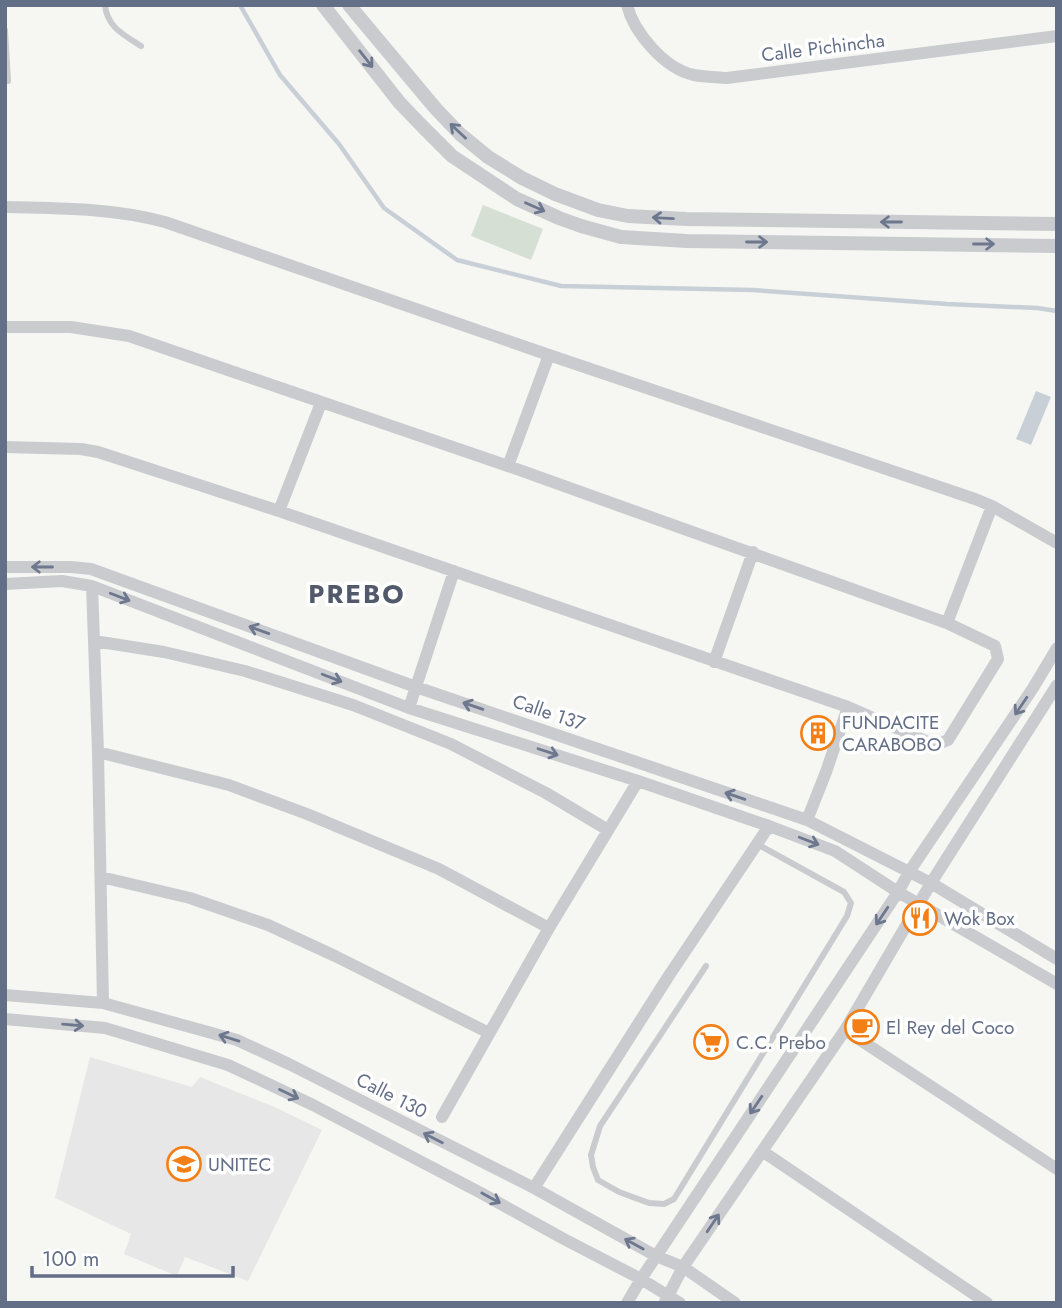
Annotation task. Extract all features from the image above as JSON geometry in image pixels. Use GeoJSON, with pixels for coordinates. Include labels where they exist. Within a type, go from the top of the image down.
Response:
{"type":"FeatureCollection","features":[{"type":"Feature","properties":{"kind":"street"},"geometry":{"type":"LineString","coordinates":[[323,5],[400,102],[452,156],[517,199],[600,233],[687,241],[1057,246]]}},
{"type":"Feature","properties":{"kind":"street"},"geometry":{"type":"LineString","coordinates":[[349,5],[460,134],[488,157],[522,178],[598,210],[628,216],[687,219],[1057,224]]}},
{"type":"Feature","properties":{"kind":"street","name":"Calle Pichincha"},"geometry":{"type":"LineString","coordinates":[[627,5],[638,30],[661,59],[692,75],[727,78],[1057,36]]}},
{"type":"Feature","properties":{"kind":"street"},"geometry":{"type":"LineString","coordinates":[[400,102],[418,88]]}},
{"type":"Feature","properties":{"kind":"street"},"geometry":{"type":"LineString","coordinates":[[5,207],[93,209],[165,222],[992,506],[1057,543]]}},
{"type":"Feature","properties":{"kind":"street"},"geometry":{"type":"LineString","coordinates":[[1014,223],[1015,244]]}},
{"type":"Feature","properties":{"kind":"street"},"geometry":{"type":"LineString","coordinates":[[5,327],[71,327],[129,335],[947,622],[995,646],[999,659],[948,740],[938,744],[928,742],[848,708],[279,511],[98,452],[82,449],[5,447]]}},
{"type":"Feature","properties":{"kind":"street"},"geometry":{"type":"LineString","coordinates":[[508,466],[549,355]]}},
{"type":"Feature","properties":{"kind":"street"},"geometry":{"type":"LineString","coordinates":[[279,511],[321,403]]}},
{"type":"Feature","properties":{"kind":"street"},"geometry":{"type":"LineString","coordinates":[[947,622],[992,506]]}},
{"type":"Feature","properties":{"kind":"street"},"geometry":{"type":"LineString","coordinates":[[714,662],[753,552]]}},
{"type":"Feature","properties":{"kind":"street","name":"Calle 137"},"geometry":{"type":"LineString","coordinates":[[5,567],[91,569],[416,687],[807,820],[931,883],[1057,959]]}},
{"type":"Feature","properties":{"kind":"street"},"geometry":{"type":"LineString","coordinates":[[409,708],[454,571]]}},
{"type":"Feature","properties":{"kind":"street"},"geometry":{"type":"LineString","coordinates":[[5,584],[62,581],[92,586],[409,708],[638,781],[835,851],[919,905],[1057,984]]}},
{"type":"Feature","properties":{"kind":"street"},"geometry":{"type":"LineString","coordinates":[[92,586],[103,1003]]}},
{"type":"Feature","properties":{"kind":"street"},"geometry":{"type":"LineString","coordinates":[[94,640],[163,652],[245,671],[353,705],[451,744],[546,793],[608,830]]}},
{"type":"Feature","properties":{"kind":"street"},"geometry":{"type":"LineString","coordinates":[[627,1303],[640,1279],[1057,648]]}},
{"type":"Feature","properties":{"kind":"street"},"geometry":{"type":"LineString","coordinates":[[5,1019],[105,1028],[228,1065],[421,1161],[640,1279],[671,1300],[683,1267],[845,1030],[931,883],[1057,685]]}},
{"type":"Feature","properties":{"kind":"street"},"geometry":{"type":"LineString","coordinates":[[807,820],[827,772],[848,708]]}},
{"type":"Feature","properties":{"kind":"street"},"geometry":{"type":"LineString","coordinates":[[98,752],[229,785],[307,814],[439,869],[549,928]]}},
{"type":"Feature","properties":{"kind":"street"},"geometry":{"type":"LineString","coordinates":[[442,1117],[549,928],[638,781]]}},
{"type":"Feature","properties":{"kind":"street"},"geometry":{"type":"LineString","coordinates":[[534,1188],[668,977],[769,826]]}},
{"type":"Feature","properties":{"kind":"street"},"geometry":{"type":"LineString","coordinates":[[101,877],[190,898],[268,925],[489,1033]]}},
{"type":"Feature","properties":{"kind":"street","name":"Calle 130"},"geometry":{"type":"LineString","coordinates":[[5,995],[103,1003],[237,1040],[534,1188],[656,1256],[683,1267],[735,1303]]}},
{"type":"Feature","properties":{"kind":"street"},"geometry":{"type":"LineString","coordinates":[[845,1030],[1057,1169]]}},
{"type":"Feature","properties":{"kind":"street"},"geometry":{"type":"LineString","coordinates":[[762,1152],[987,1303]]}},
{"type":"Feature","properties":{"kind":"lane"},"geometry":{"type":"LineString","coordinates":[[105,5],[110,23],[141,46]]}},
{"type":"Feature","properties":{"kind":"lane"},"geometry":{"type":"LineString","coordinates":[[5,30],[8,81]]}},
{"type":"Feature","properties":{"kind":"lane"},"geometry":{"type":"LineString","coordinates":[[706,966],[600,1126],[591,1155],[598,1180],[619,1192],[649,1203],[664,1204],[674,1199],[847,916],[851,903],[844,892],[757,844]]}},
{"type":"Feature","properties":{"kind":"shaded area"},"geometry":{"type":"Polygon","coordinates":[[[483,205],[543,229],[531,260],[471,236],[483,205]]]}},
{"type":"Feature","properties":{"kind":"shaded area"},"geometry":{"type":"Polygon","coordinates":[[[1036,391],[1051,397],[1031,445],[1016,439],[1036,391]]]}},
{"type":"Feature","properties":{"kind":"shaded area","name":"UNITEC"},"geometry":{"type":"Polygon","coordinates":[[[90,1057],[192,1087],[200,1077],[279,1109],[322,1130],[248,1281],[185,1257],[177,1276],[124,1254],[131,1234],[55,1198],[90,1057]]]}},
{"type":"Feature","properties":{"kind":"waterway"},"geometry":{"type":"LineString","coordinates":[[240,5],[280,75],[339,144],[384,208],[457,260],[561,286],[753,290],[1057,311]]}},
{"type":"Feature","properties":{"kind":"place","name":"FUNDACITE CARABOBO"},"geometry":{"type":"Point","coordinates":[818,733]}},
{"type":"Feature","properties":{"kind":"place","name":"Wok Box"},"geometry":{"type":"Point","coordinates":[920,918]}},
{"type":"Feature","properties":{"kind":"place","name":"El Rey del Coco"},"geometry":{"type":"Point","coordinates":[862,1027]}},
{"type":"Feature","properties":{"kind":"place","name":"C.C. Prebo"},"geometry":{"type":"Point","coordinates":[711,1042]}},
{"type":"Feature","properties":{"kind":"place","name":"UNITEC"},"geometry":{"type":"Point","coordinates":[184,1164]}},
{"type":"Feature","properties":{"kind":"district","name":"PREBO"},"geometry":{"type":"Point","coordinates":[357,594]}}]}
